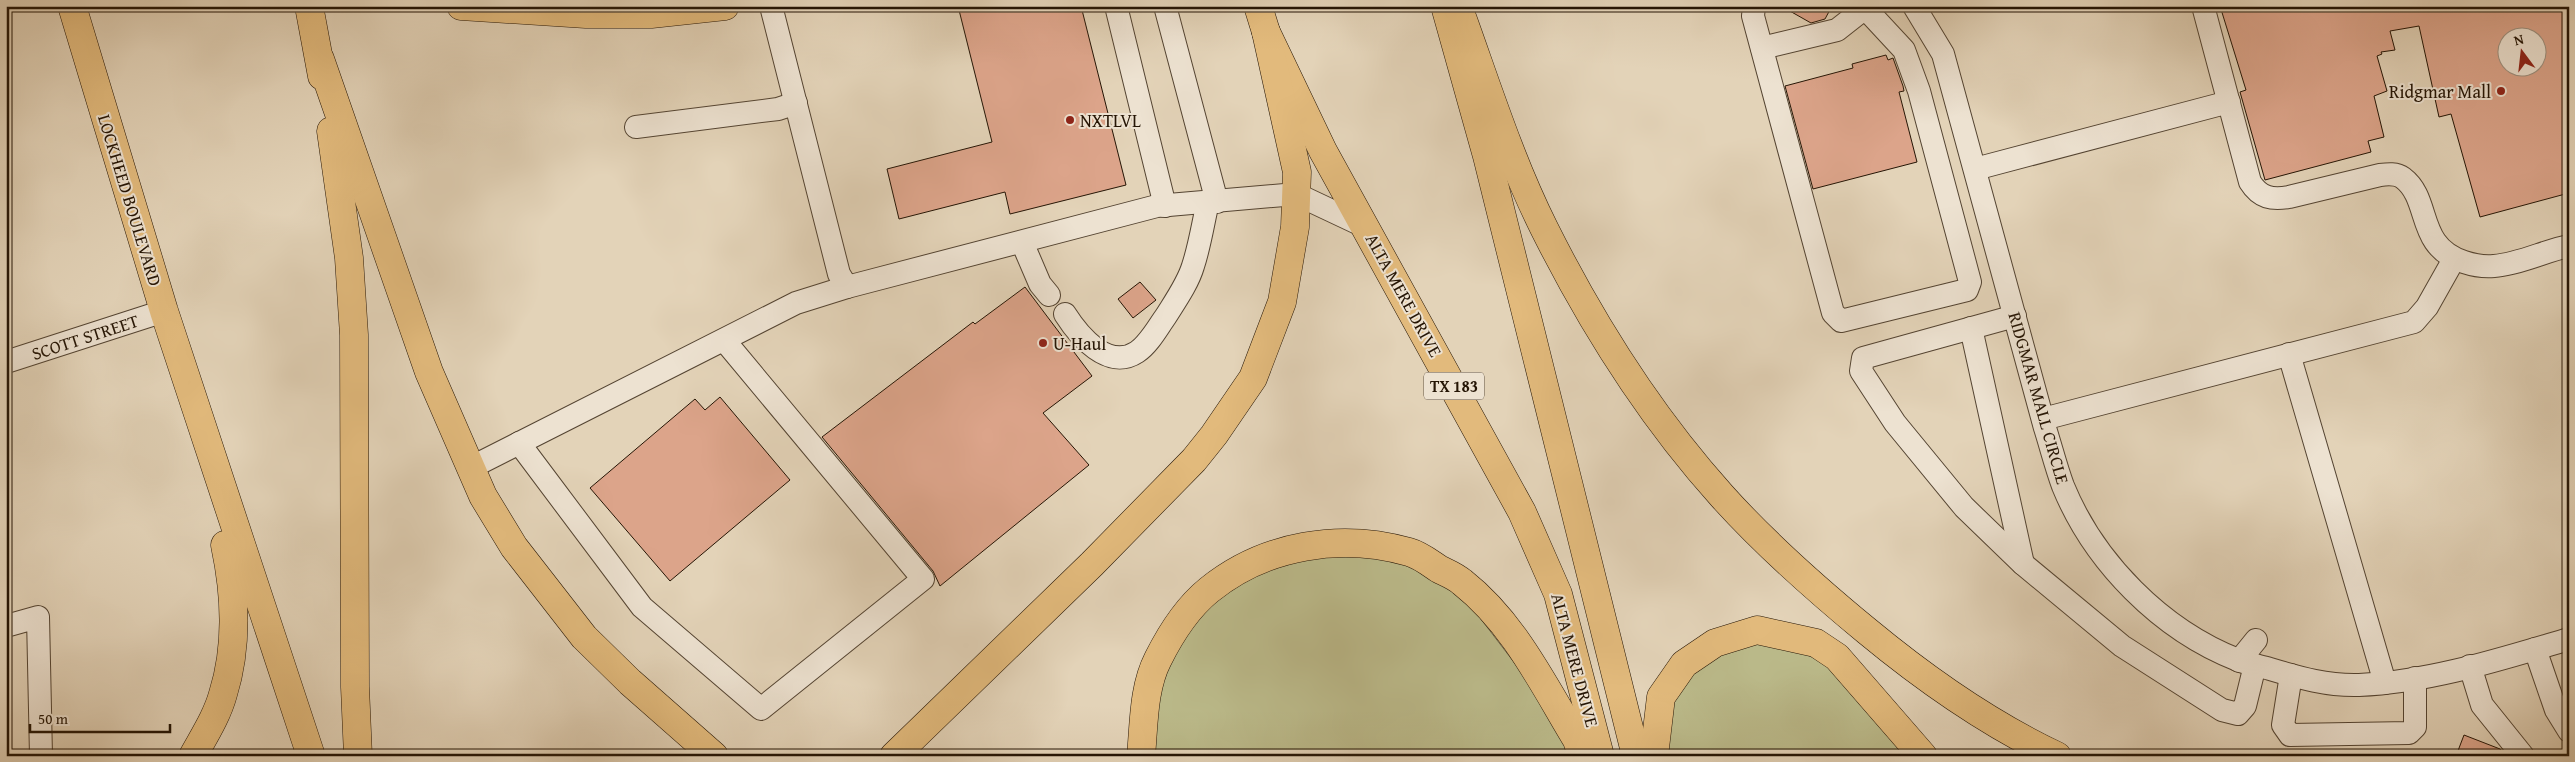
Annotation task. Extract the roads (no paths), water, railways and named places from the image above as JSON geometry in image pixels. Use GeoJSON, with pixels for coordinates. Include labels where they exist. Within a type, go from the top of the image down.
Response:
{"type":"FeatureCollection","features":[{"type":"Feature","properties":{"kind":"main road","name":"LOCKHEED BOULEVARD"},"geometry":{"type":"LineString","coordinates":[[72,6],[164,311],[191,392]]}},
{"type":"Feature","properties":{"kind":"main road"},"geometry":{"type":"LineString","coordinates":[[309,6],[320,59],[349,258],[354,335],[355,687],[358,756]]}},
{"type":"Feature","properties":{"kind":"main road"},"geometry":{"type":"LineString","coordinates":[[461,6],[586,14],[651,14],[726,6]]}},
{"type":"Feature","properties":{"kind":"main road","name":"ALTA MERE DRIVE"},"geometry":{"type":"LineString","coordinates":[[1258,6],[1266,32],[1324,151],[1503,475],[1558,594],[1600,756]]}},
{"type":"Feature","properties":{"kind":"main road","name":"ALTA MERE DRIVE"},"geometry":{"type":"LineString","coordinates":[[1445,6],[1487,156],[1636,756]]}},
{"type":"Feature","properties":{"kind":"main road"},"geometry":{"type":"LineString","coordinates":[[1458,6],[1519,170],[1543,227],[1604,338],[1673,436],[1722,496],[1827,598],[1916,671],[1977,711],[2057,756]]}},
{"type":"Feature","properties":{"kind":"main road"},"geometry":{"type":"LineString","coordinates":[[894,756],[1092,564],[1194,460],[1214,435],[1253,378],[1282,302],[1295,227],[1297,172],[1266,32]]}},
{"type":"Feature","properties":{"kind":"main road"},"geometry":{"type":"LineString","coordinates":[[320,59],[429,372],[483,496],[514,547],[584,637],[630,682],[714,756]]}},
{"type":"Feature","properties":{"kind":"main road"},"geometry":{"type":"LineString","coordinates":[[191,392],[232,576],[233,643],[223,694],[208,730],[193,756]]}},
{"type":"Feature","properties":{"kind":"main road"},"geometry":{"type":"LineString","coordinates":[[191,392],[226,504],[311,756]]}},
{"type":"Feature","properties":{"kind":"main road"},"geometry":{"type":"LineString","coordinates":[[1141,756],[1145,702],[1156,661],[1183,619],[1209,590],[1248,565],[1274,555],[1330,542],[1358,543],[1411,553],[1461,581],[1488,605],[1513,634],[1576,740],[1582,756]]}},
{"type":"Feature","properties":{"kind":"main road"},"geometry":{"type":"LineString","coordinates":[[1654,756],[1661,697],[1684,664],[1716,643],[1757,630],[1816,643],[1837,657],[1923,756]]}},
{"type":"Feature","properties":{"kind":"street"},"geometry":{"type":"LineString","coordinates":[[771,6],[839,274],[847,287]]}},
{"type":"Feature","properties":{"kind":"street"},"geometry":{"type":"LineString","coordinates":[[1116,6],[1171,205],[1199,218],[1202,228]]}},
{"type":"Feature","properties":{"kind":"street"},"geometry":{"type":"LineString","coordinates":[[1065,314],[1092,346],[1118,359],[1138,352],[1157,329],[1178,297],[1193,267],[1202,228],[1212,202],[1165,6]]}},
{"type":"Feature","properties":{"kind":"street"},"geometry":{"type":"LineString","coordinates":[[1754,6],[1753,16],[1832,313],[1841,321],[1967,290],[1970,282],[1919,91],[1904,50],[1866,7],[1837,30],[1762,48]]}},
{"type":"Feature","properties":{"kind":"street","name":"RIDGMAR MALL CIRCLE"},"geometry":{"type":"LineString","coordinates":[[1914,6],[1944,54],[2043,419],[2068,497],[2106,558],[2138,594],[2169,622],[2192,638],[2247,663],[2324,683],[2384,683],[2415,678],[2470,666],[2569,639]]}},
{"type":"Feature","properties":{"kind":"street"},"geometry":{"type":"LineString","coordinates":[[2203,6],[2250,182],[2264,196],[2274,199],[2289,197],[2380,175],[2401,177],[2410,185],[2433,240],[2454,259],[2473,265],[2494,266],[2569,246]]}},
{"type":"Feature","properties":{"kind":"street"},"geometry":{"type":"LineString","coordinates":[[1975,169],[2229,102]]}},
{"type":"Feature","properties":{"kind":"street"},"geometry":{"type":"LineString","coordinates":[[636,127],[778,109],[796,103]]}},
{"type":"Feature","properties":{"kind":"street"},"geometry":{"type":"LineString","coordinates":[[470,468],[796,303],[847,287],[1171,205],[1296,194],[1366,226]]}},
{"type":"Feature","properties":{"kind":"street"},"geometry":{"type":"LineString","coordinates":[[1022,242],[1040,284],[1049,295]]}},
{"type":"Feature","properties":{"kind":"street"},"geometry":{"type":"LineString","coordinates":[[2043,419],[2414,322],[2427,307],[2454,259]]}},
{"type":"Feature","properties":{"kind":"street","name":"SCOTT STREET"},"geometry":{"type":"LineString","coordinates":[[6,362],[164,311]]}},
{"type":"Feature","properties":{"kind":"street"},"geometry":{"type":"LineString","coordinates":[[2015,316],[1863,358],[1860,371],[1895,423],[1964,507],[2023,564],[2122,646],[2222,710],[2238,714],[2245,706],[2247,663],[2256,640]]}},
{"type":"Feature","properties":{"kind":"street"},"geometry":{"type":"LineString","coordinates":[[1970,328],[2023,564]]}},
{"type":"Feature","properties":{"kind":"street"},"geometry":{"type":"LineString","coordinates":[[519,443],[642,607],[761,709],[922,579],[724,340]]}},
{"type":"Feature","properties":{"kind":"street"},"geometry":{"type":"LineString","coordinates":[[2290,354],[2384,683]]}},
{"type":"Feature","properties":{"kind":"street"},"geometry":{"type":"LineString","coordinates":[[6,626],[38,617],[41,756]]}},
{"type":"Feature","properties":{"kind":"street"},"geometry":{"type":"LineString","coordinates":[[2535,649],[2556,710],[2569,731]]}},
{"type":"Feature","properties":{"kind":"street"},"geometry":{"type":"LineString","coordinates":[[2470,666],[2482,705],[2523,756]]}},
{"type":"Feature","properties":{"kind":"street"},"geometry":{"type":"LineString","coordinates":[[2291,675],[2283,725],[2290,735],[2409,733],[2415,727],[2415,678]]}},
{"type":"Feature","properties":{"kind":"place","name":"Ridgmar Mall"},"geometry":{"type":"Point","coordinates":[2501,91]}},
{"type":"Feature","properties":{"kind":"place","name":"NXTLVL"},"geometry":{"type":"Point","coordinates":[1070,120]}},
{"type":"Feature","properties":{"kind":"place","name":"U-Haul"},"geometry":{"type":"Point","coordinates":[1043,343]}}]}
